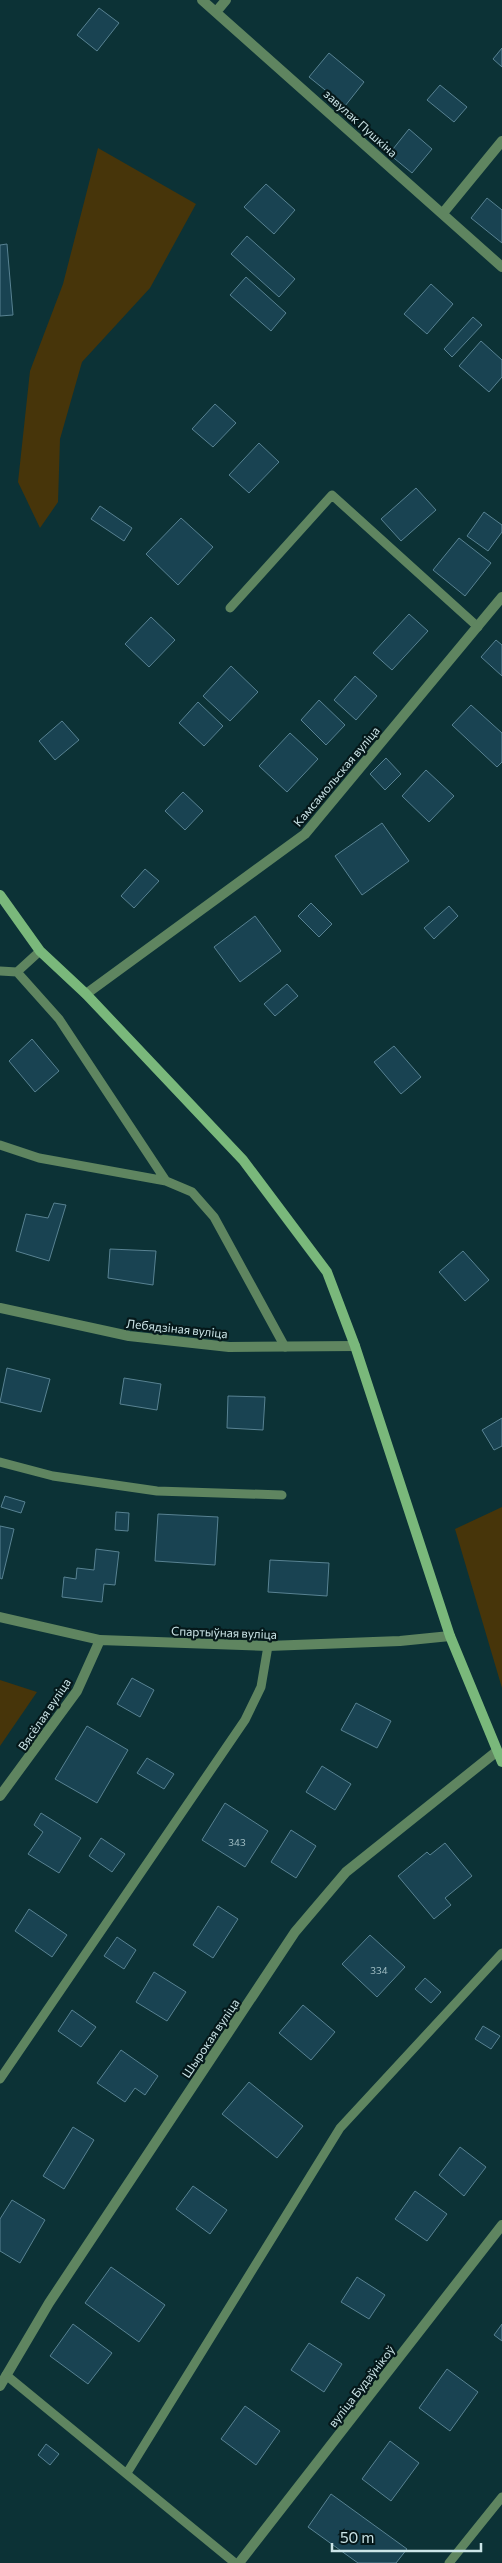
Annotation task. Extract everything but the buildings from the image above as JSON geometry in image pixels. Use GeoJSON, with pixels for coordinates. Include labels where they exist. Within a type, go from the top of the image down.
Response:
{"type":"FeatureCollection","features":[{"type":"Feature","properties":{"kind":"street","name":"завулак Пушкіна"},"geometry":{"type":"LineString","coordinates":[[202,0],[502,267]]}},
{"type":"Feature","properties":{"kind":"street"},"geometry":{"type":"LineString","coordinates":[[216,12],[226,0]]}},
{"type":"Feature","properties":{"kind":"street"},"geometry":{"type":"LineString","coordinates":[[443,213],[502,141]]}},
{"type":"Feature","properties":{"kind":"street","name":"Камсамольская вуліца"},"geometry":{"type":"LineString","coordinates":[[86,994],[305,834],[502,597]]}},
{"type":"Feature","properties":{"kind":"street"},"geometry":{"type":"LineString","coordinates":[[0,895],[40,951],[86,994],[243,1160],[327,1272],[355,1346],[450,1636],[496,1752],[502,1762]]}},
{"type":"Feature","properties":{"kind":"street","name":"Лебядзіная вуліца"},"geometry":{"type":"LineString","coordinates":[[0,1308],[129,1336],[229,1347],[355,1346]]}},
{"type":"Feature","properties":{"kind":"street","name":"Спартыўная вуліца"},"geometry":{"type":"LineString","coordinates":[[0,1617],[100,1640],[268,1646],[400,1641],[450,1636]]}},
{"type":"Feature","properties":{"kind":"street","name":"Вясёлая вуліца"},"geometry":{"type":"LineString","coordinates":[[0,1796],[77,1691],[100,1640]]}},
{"type":"Feature","properties":{"kind":"street","name":"Шырокая вуліца"},"geometry":{"type":"LineString","coordinates":[[0,2386],[49,2303],[295,1932],[346,1872],[496,1752]]}},
{"type":"Feature","properties":{"kind":"street","name":"вуліца Будаўнікоў"},"geometry":{"type":"LineString","coordinates":[[239,2563],[502,2225]]}},
{"type":"Feature","properties":{"kind":"lane"},"geometry":{"type":"LineString","coordinates":[[230,608],[332,496],[478,627]]}},
{"type":"Feature","properties":{"kind":"lane"},"geometry":{"type":"LineString","coordinates":[[17,972],[40,951]]}},
{"type":"Feature","properties":{"kind":"lane"},"geometry":{"type":"LineString","coordinates":[[0,971],[17,972],[59,1019],[166,1181]]}},
{"type":"Feature","properties":{"kind":"lane"},"geometry":{"type":"LineString","coordinates":[[0,1145],[39,1158],[166,1181],[192,1192],[214,1217],[285,1347]]}},
{"type":"Feature","properties":{"kind":"lane"},"geometry":{"type":"LineString","coordinates":[[0,1462],[54,1476],[157,1491],[282,1495]]}},
{"type":"Feature","properties":{"kind":"lane"},"geometry":{"type":"LineString","coordinates":[[0,2078],[245,1720],[261,1687],[268,1646]]}},
{"type":"Feature","properties":{"kind":"lane"},"geometry":{"type":"LineString","coordinates":[[127,2473],[340,2128],[502,1953]]}},
{"type":"Feature","properties":{"kind":"lane"},"geometry":{"type":"LineString","coordinates":[[6,2375],[235,2563]]}},
{"type":"Feature","properties":{"kind":"lane"},"geometry":{"type":"LineString","coordinates":[[449,2563],[502,2497]]}},
{"type":"Feature","properties":{"kind":"shaded area"},"geometry":{"type":"Polygon","coordinates":[[[98,148],[196,204],[150,288],[82,362],[60,439],[58,502],[40,528],[18,482],[30,371],[63,284],[98,148]]]}},
{"type":"Feature","properties":{"kind":"shaded area"},"geometry":{"type":"Polygon","coordinates":[[[502,1507],[502,1688],[455,1529],[502,1507]]]}},
{"type":"Feature","properties":{"kind":"shaded area"},"geometry":{"type":"Polygon","coordinates":[[[0,1680],[37,1692],[0,1746],[0,1680]]]}}]}
